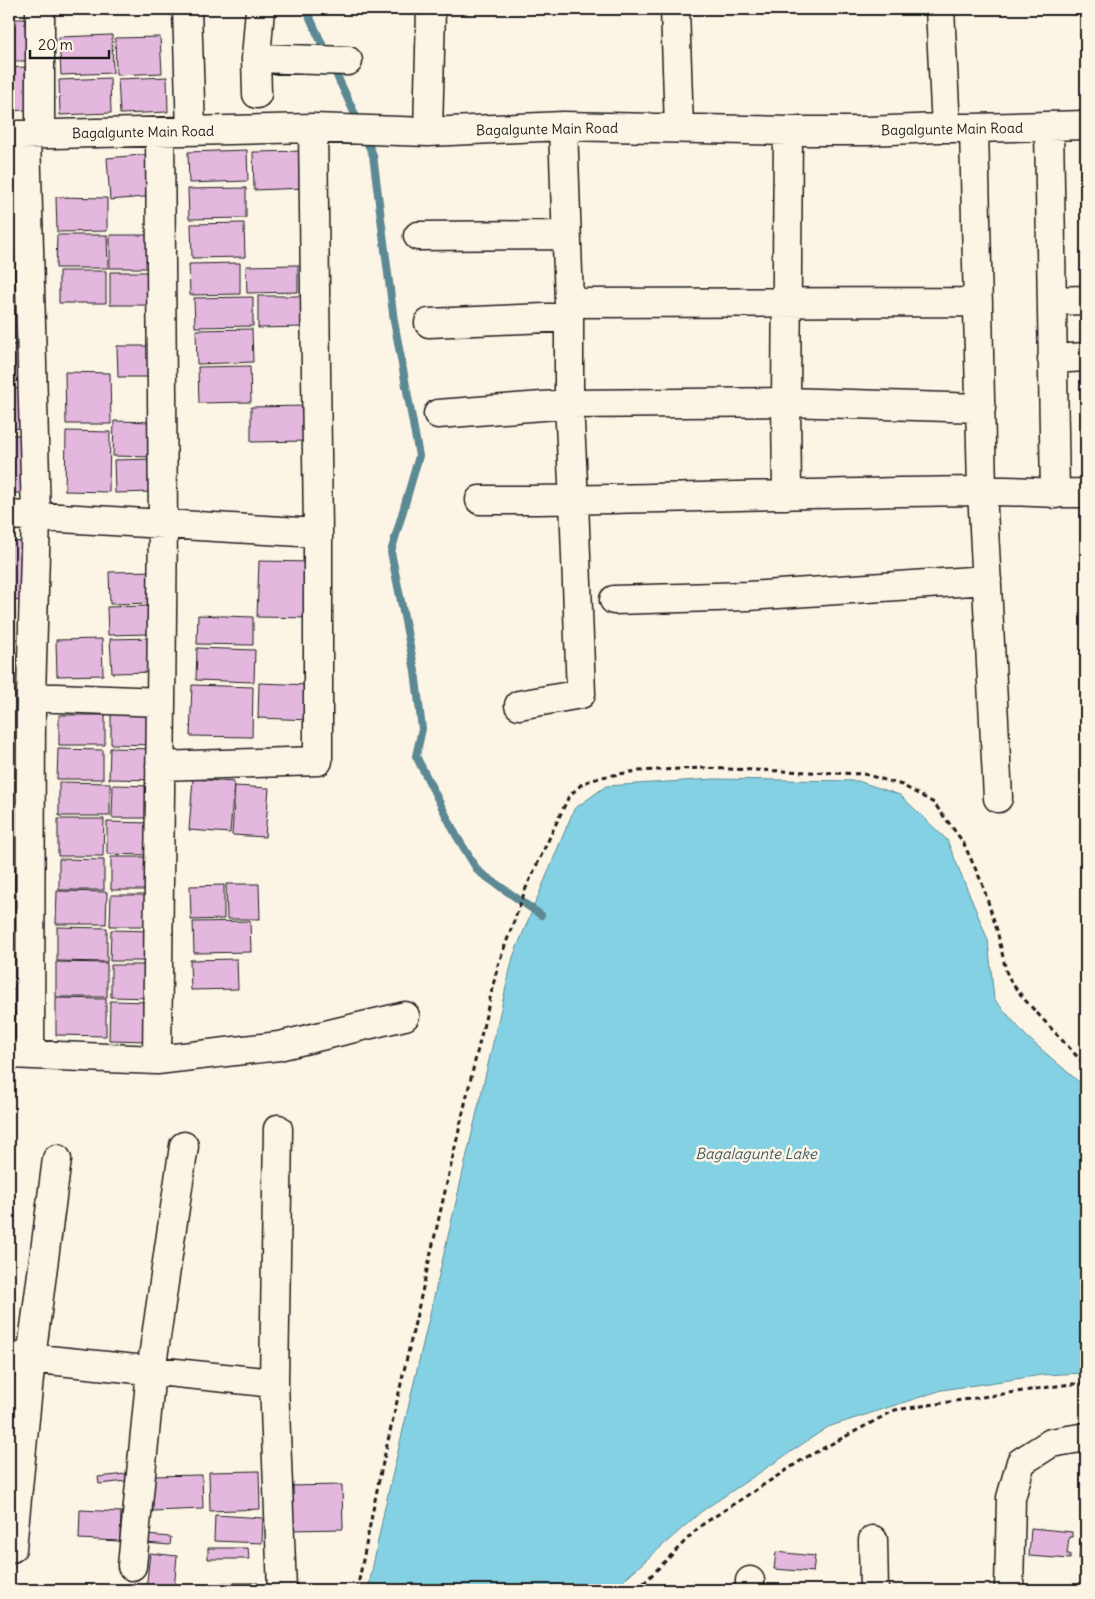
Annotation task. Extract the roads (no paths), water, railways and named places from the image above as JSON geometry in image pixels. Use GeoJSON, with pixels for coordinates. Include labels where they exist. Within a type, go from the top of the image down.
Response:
{"type":"FeatureCollection","features":[{"type":"Feature","properties":{"kind":"street"},"geometry":{"type":"LineString","coordinates":[[40,9],[25,135],[36,517],[20,1054],[157,1060],[279,1046],[406,1016]]}},
{"type":"Feature","properties":{"kind":"street"},"geometry":{"type":"LineString","coordinates":[[187,9],[191,131]]}},
{"type":"Feature","properties":{"kind":"street"},"geometry":{"type":"LineString","coordinates":[[257,94],[256,58],[260,9]]}},
{"type":"Feature","properties":{"kind":"street"},"geometry":{"type":"LineString","coordinates":[[428,132],[431,9]]}},
{"type":"Feature","properties":{"kind":"street"},"geometry":{"type":"LineString","coordinates":[[675,9],[679,128]]}},
{"type":"Feature","properties":{"kind":"street"},"geometry":{"type":"LineString","coordinates":[[940,9],[946,128]]}},
{"type":"Feature","properties":{"kind":"street"},"geometry":{"type":"LineString","coordinates":[[256,58],[348,61]]}},
{"type":"Feature","properties":{"kind":"street","name":"Bagalgunte Main Road"},"geometry":{"type":"LineString","coordinates":[[25,135],[313,128],[428,132],[563,126],[867,131],[1086,125]]}},
{"type":"Feature","properties":{"kind":"street"},"geometry":{"type":"LineString","coordinates":[[520,704],[581,694],[569,404],[569,310],[563,126]]}},
{"type":"Feature","properties":{"kind":"street"},"geometry":{"type":"LineString","coordinates":[[1049,126],[1054,494]]}},
{"type":"Feature","properties":{"kind":"street"},"geometry":{"type":"LineString","coordinates":[[160,766],[318,761],[318,533],[313,128]]}},
{"type":"Feature","properties":{"kind":"street"},"geometry":{"type":"LineString","coordinates":[[974,128],[982,490],[998,798]]}},
{"type":"Feature","properties":{"kind":"street"},"geometry":{"type":"LineString","coordinates":[[787,495],[788,131]]}},
{"type":"Feature","properties":{"kind":"street"},"geometry":{"type":"LineString","coordinates":[[157,1060],[163,523],[160,132]]}},
{"type":"Feature","properties":{"kind":"street"},"geometry":{"type":"LineString","coordinates":[[418,236],[566,235]]}},
{"type":"Feature","properties":{"kind":"street"},"geometry":{"type":"LineString","coordinates":[[1052,300],[1086,300]]}},
{"type":"Feature","properties":{"kind":"street"},"geometry":{"type":"LineString","coordinates":[[429,324],[569,310],[788,302],[978,302]]}},
{"type":"Feature","properties":{"kind":"street"},"geometry":{"type":"LineString","coordinates":[[1052,359],[1086,356]]}},
{"type":"Feature","properties":{"kind":"street"},"geometry":{"type":"LineString","coordinates":[[438,414],[569,404],[786,402],[980,408]]}},
{"type":"Feature","properties":{"kind":"street"},"geometry":{"type":"LineString","coordinates":[[480,500],[574,501],[982,490],[1054,494],[1086,493]]}},
{"type":"Feature","properties":{"kind":"street"},"geometry":{"type":"LineString","coordinates":[[9,515],[318,533]]}},
{"type":"Feature","properties":{"kind":"street"},"geometry":{"type":"LineString","coordinates":[[614,600],[748,596],[987,580]]}},
{"type":"Feature","properties":{"kind":"street"},"geometry":{"type":"LineString","coordinates":[[31,697],[161,702]]}},
{"type":"Feature","properties":{"kind":"street"},"geometry":{"type":"LineString","coordinates":[[278,1129],[274,1383],[282,1590]]}},
{"type":"Feature","properties":{"kind":"street"},"geometry":{"type":"LineString","coordinates":[[132,1566],[151,1370],[184,1146]]}},
{"type":"Feature","properties":{"kind":"street"},"geometry":{"type":"LineString","coordinates":[[12,1548],[20,1357],[57,1159]]}},
{"type":"Feature","properties":{"kind":"street"},"geometry":{"type":"LineString","coordinates":[[20,1357],[274,1383]]}},
{"type":"Feature","properties":{"kind":"street"},"geometry":{"type":"LineString","coordinates":[[1009,1590],[1011,1498],[1020,1462],[1051,1443],[1086,1437]]}},
{"type":"Feature","properties":{"kind":"street"},"geometry":{"type":"LineString","coordinates":[[873,1540],[874,1590]]}},
{"type":"Feature","properties":{"kind":"water","name":"Bagalagunte Lake"},"geometry":{"type":"Polygon","coordinates":[[[713,779],[858,781],[900,795],[947,840],[988,940],[994,999],[1027,1037],[1086,1088],[1086,1373],[1042,1375],[942,1390],[828,1427],[702,1511],[612,1590],[368,1590],[385,1507],[513,957],[574,809],[606,786],[713,779]]]}},
{"type":"Feature","properties":{"kind":"waterway"},"geometry":{"type":"LineString","coordinates":[[306,9],[327,55]]}},
{"type":"Feature","properties":{"kind":"waterway"},"geometry":{"type":"LineString","coordinates":[[332,65],[360,125]]}},
{"type":"Feature","properties":{"kind":"waterway"},"geometry":{"type":"LineString","coordinates":[[364,135],[373,155],[394,321],[419,456],[391,552],[415,671],[422,729],[416,756],[456,835],[478,871],[541,915]]}}]}
